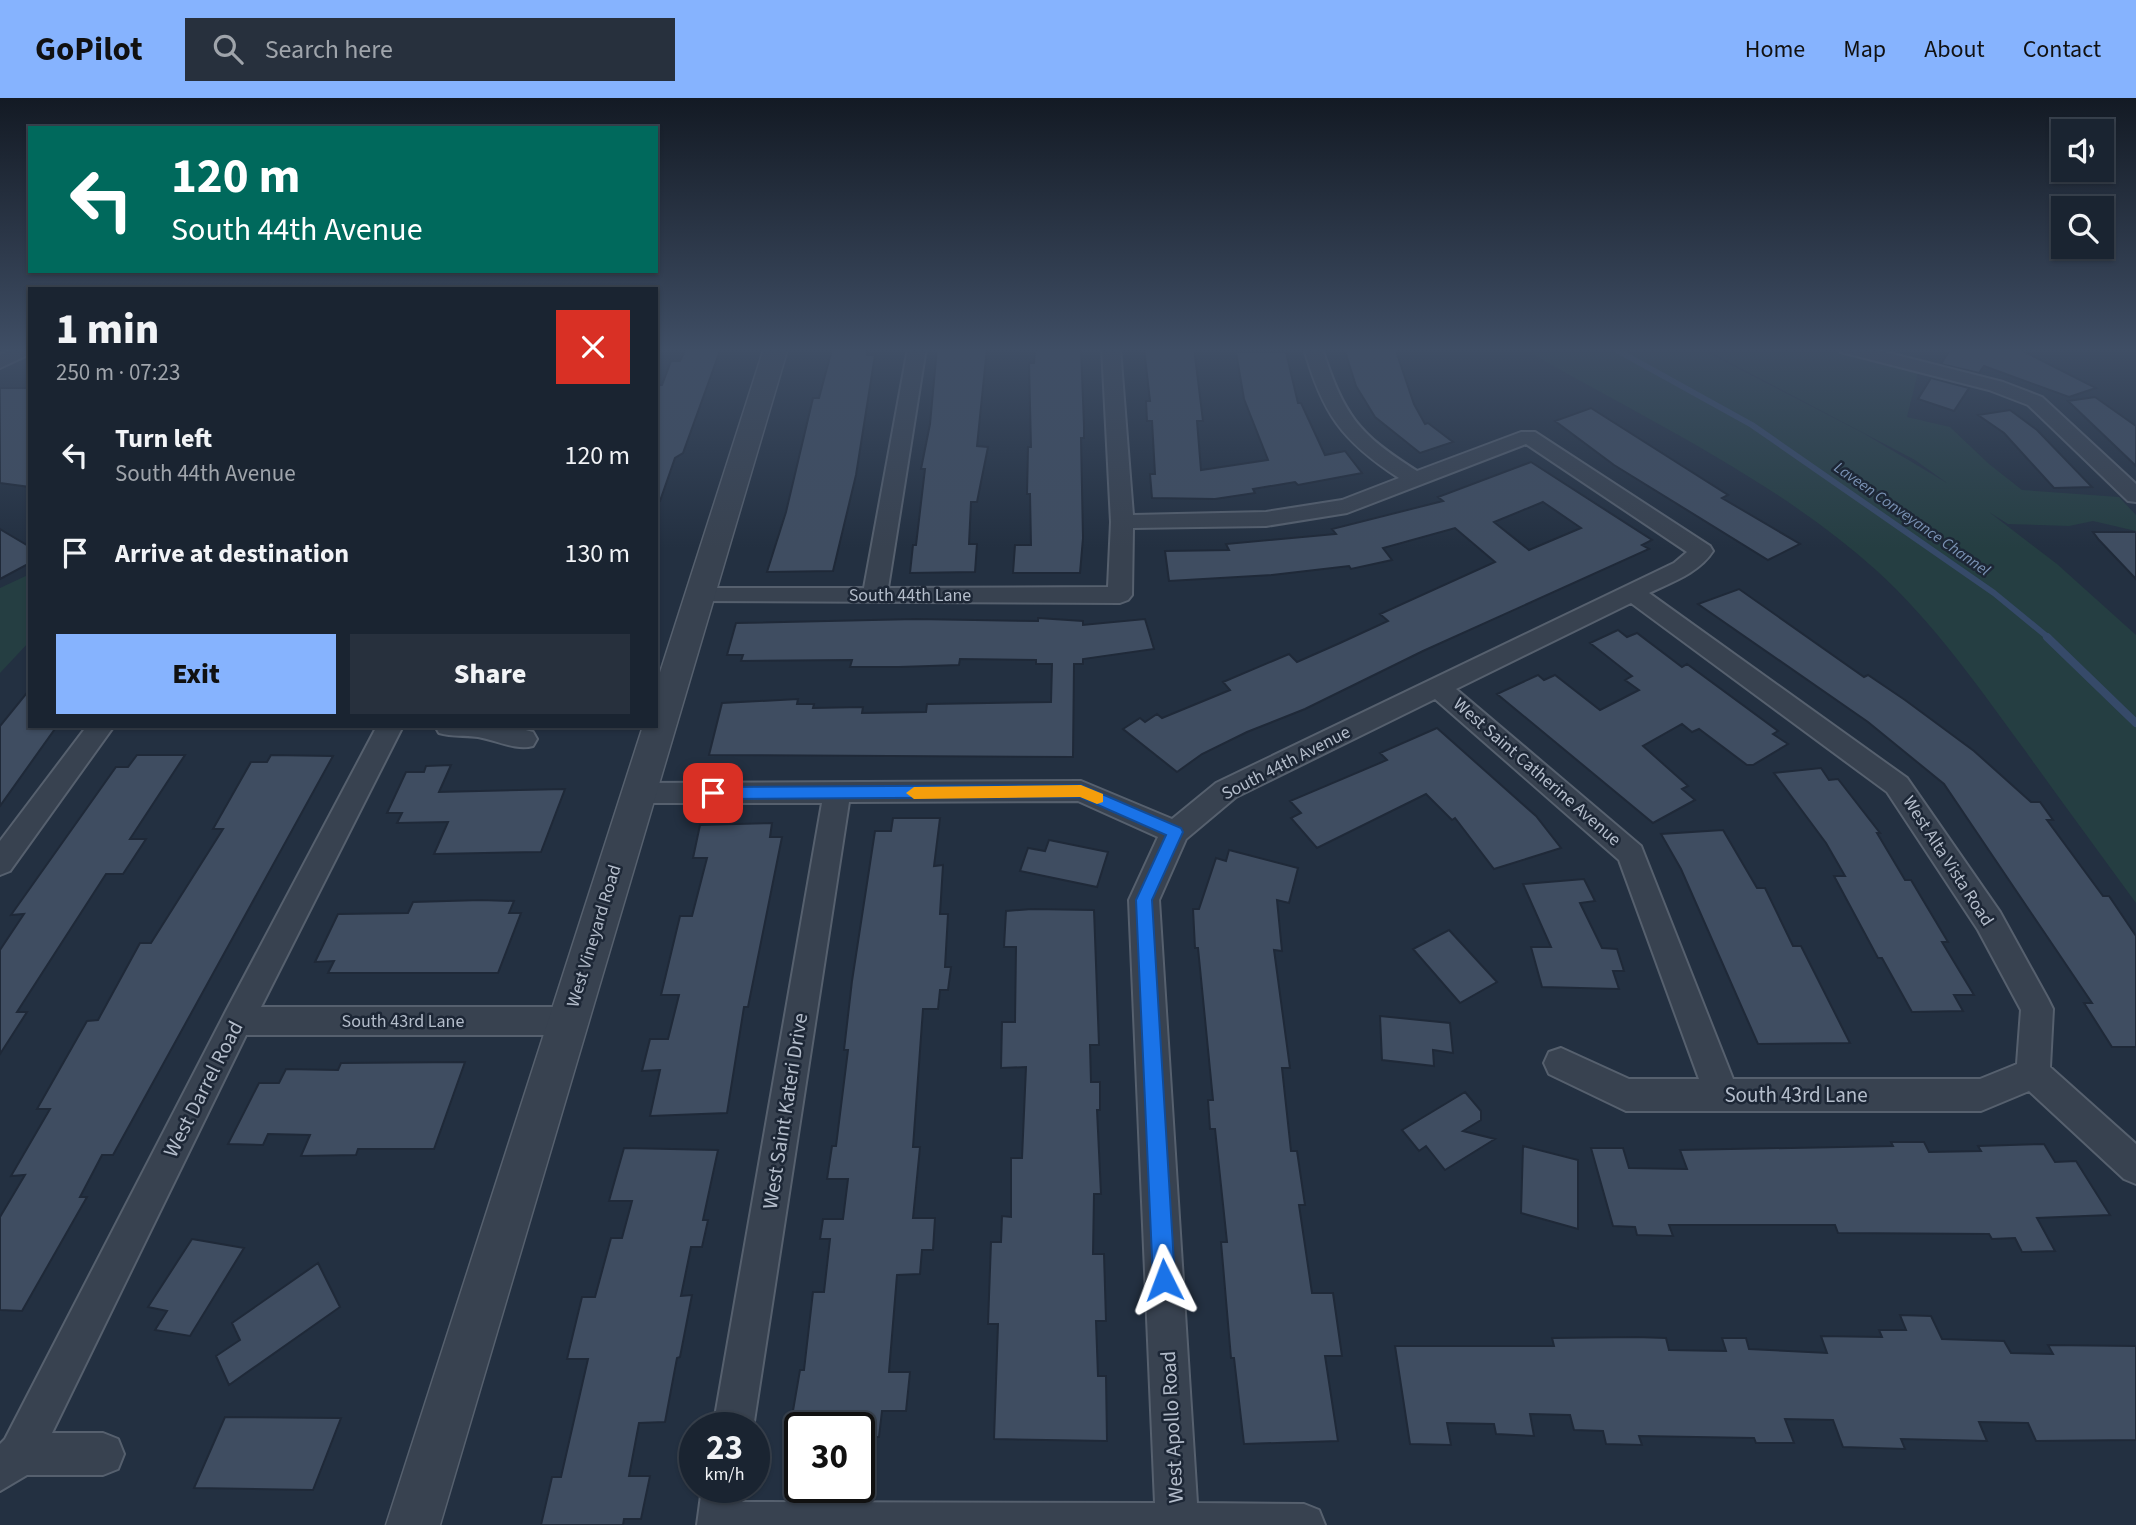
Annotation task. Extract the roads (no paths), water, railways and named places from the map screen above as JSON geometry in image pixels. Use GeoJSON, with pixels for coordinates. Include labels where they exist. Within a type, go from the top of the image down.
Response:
{"type":"FeatureCollection","features":[{"type":"Feature","properties":{"kind":"street","name":"West Vineyard Road"},"geometry":{"type":"LineString","coordinates":[[658,726],[755,415]]}},
{"type":"Feature","properties":{"kind":"street"},"geometry":{"type":"LineString","coordinates":[[875,595],[906,415]]}},
{"type":"Feature","properties":{"kind":"street"},"geometry":{"type":"LineString","coordinates":[[1115,415],[1122,522],[1266,519],[1347,506],[1416,480]]}},
{"type":"Feature","properties":{"kind":"street"},"geometry":{"type":"LineString","coordinates":[[1339,415],[1344,424],[1387,461],[1416,480]]}},
{"type":"Feature","properties":{"kind":"street"},"geometry":{"type":"LineString","coordinates":[[2049,415],[2136,496]]}},
{"type":"Feature","properties":{"kind":"street","name":"South 44th Avenue"},"geometry":{"type":"LineString","coordinates":[[1175,832],[1226,790],[1682,568],[1702,551],[1528,436],[1416,480]]}},
{"type":"Feature","properties":{"kind":"street","name":"South 44th Lane"},"geometry":{"type":"LineString","coordinates":[[699,596],[1121,595],[1122,522]]}},
{"type":"Feature","properties":{"kind":"street","name":"West Alta Vista Road"},"geometry":{"type":"LineString","coordinates":[[1632,592],[1898,785],[1989,922],[2037,1009],[2032,1073]]}},
{"type":"Feature","properties":{"kind":"street","name":"West Saint Catherine Avenue"},"geometry":{"type":"LineString","coordinates":[[1438,687],[1631,854],[1723,1095]]}},
{"type":"Feature","properties":{"kind":"street"},"geometry":{"type":"LineString","coordinates":[[0,863],[100,728]]}},
{"type":"Feature","properties":{"kind":"street","name":"West Darrel Road"},"geometry":{"type":"LineString","coordinates":[[10,1462],[389,728]]}},
{"type":"Feature","properties":{"kind":"street"},"geometry":{"type":"LineString","coordinates":[[480,728],[524,739]]}},
{"type":"Feature","properties":{"kind":"street","name":"West Vineyard Road"},"geometry":{"type":"LineString","coordinates":[[413,1525],[657,728]]}},
{"type":"Feature","properties":{"kind":"street"},"geometry":{"type":"LineString","coordinates":[[637,793],[1081,791],[1175,832]]}},
{"type":"Feature","properties":{"kind":"street","name":"West Saint Kateri Drive"},"geometry":{"type":"LineString","coordinates":[[736,1412],[837,793]]}},
{"type":"Feature","properties":{"kind":"street","name":"West Apollo Road"},"geometry":{"type":"LineString","coordinates":[[1175,832],[1144,900],[1177,1525]]}},
{"type":"Feature","properties":{"kind":"street","name":"South 43rd Lane"},"geometry":{"type":"LineString","coordinates":[[237,1021],[569,1021]]}},
{"type":"Feature","properties":{"kind":"street","name":"South 43rd Lane"},"geometry":{"type":"LineString","coordinates":[[1561,1063],[1626,1095],[1982,1095],[2032,1073]]}},
{"type":"Feature","properties":{"kind":"street"},"geometry":{"type":"LineString","coordinates":[[2032,1073],[2136,1167]]}},
{"type":"Feature","properties":{"kind":"street"},"geometry":{"type":"LineString","coordinates":[[10,1462],[103,1454]]}},
{"type":"Feature","properties":{"kind":"street"},"geometry":{"type":"LineString","coordinates":[[720,1505],[1177,1525],[1304,1525]]}},
{"type":"Feature","properties":{"kind":"waterway","name":"Laveen Conveyance Channel"},"geometry":{"type":"LineString","coordinates":[[1733,415],[1994,593],[2050,639]]}},
{"type":"Feature","properties":{"kind":"waterway","name":"Laveen Conveyance Channel"},"geometry":{"type":"LineString","coordinates":[[2047,637],[2136,723]]}}]}
